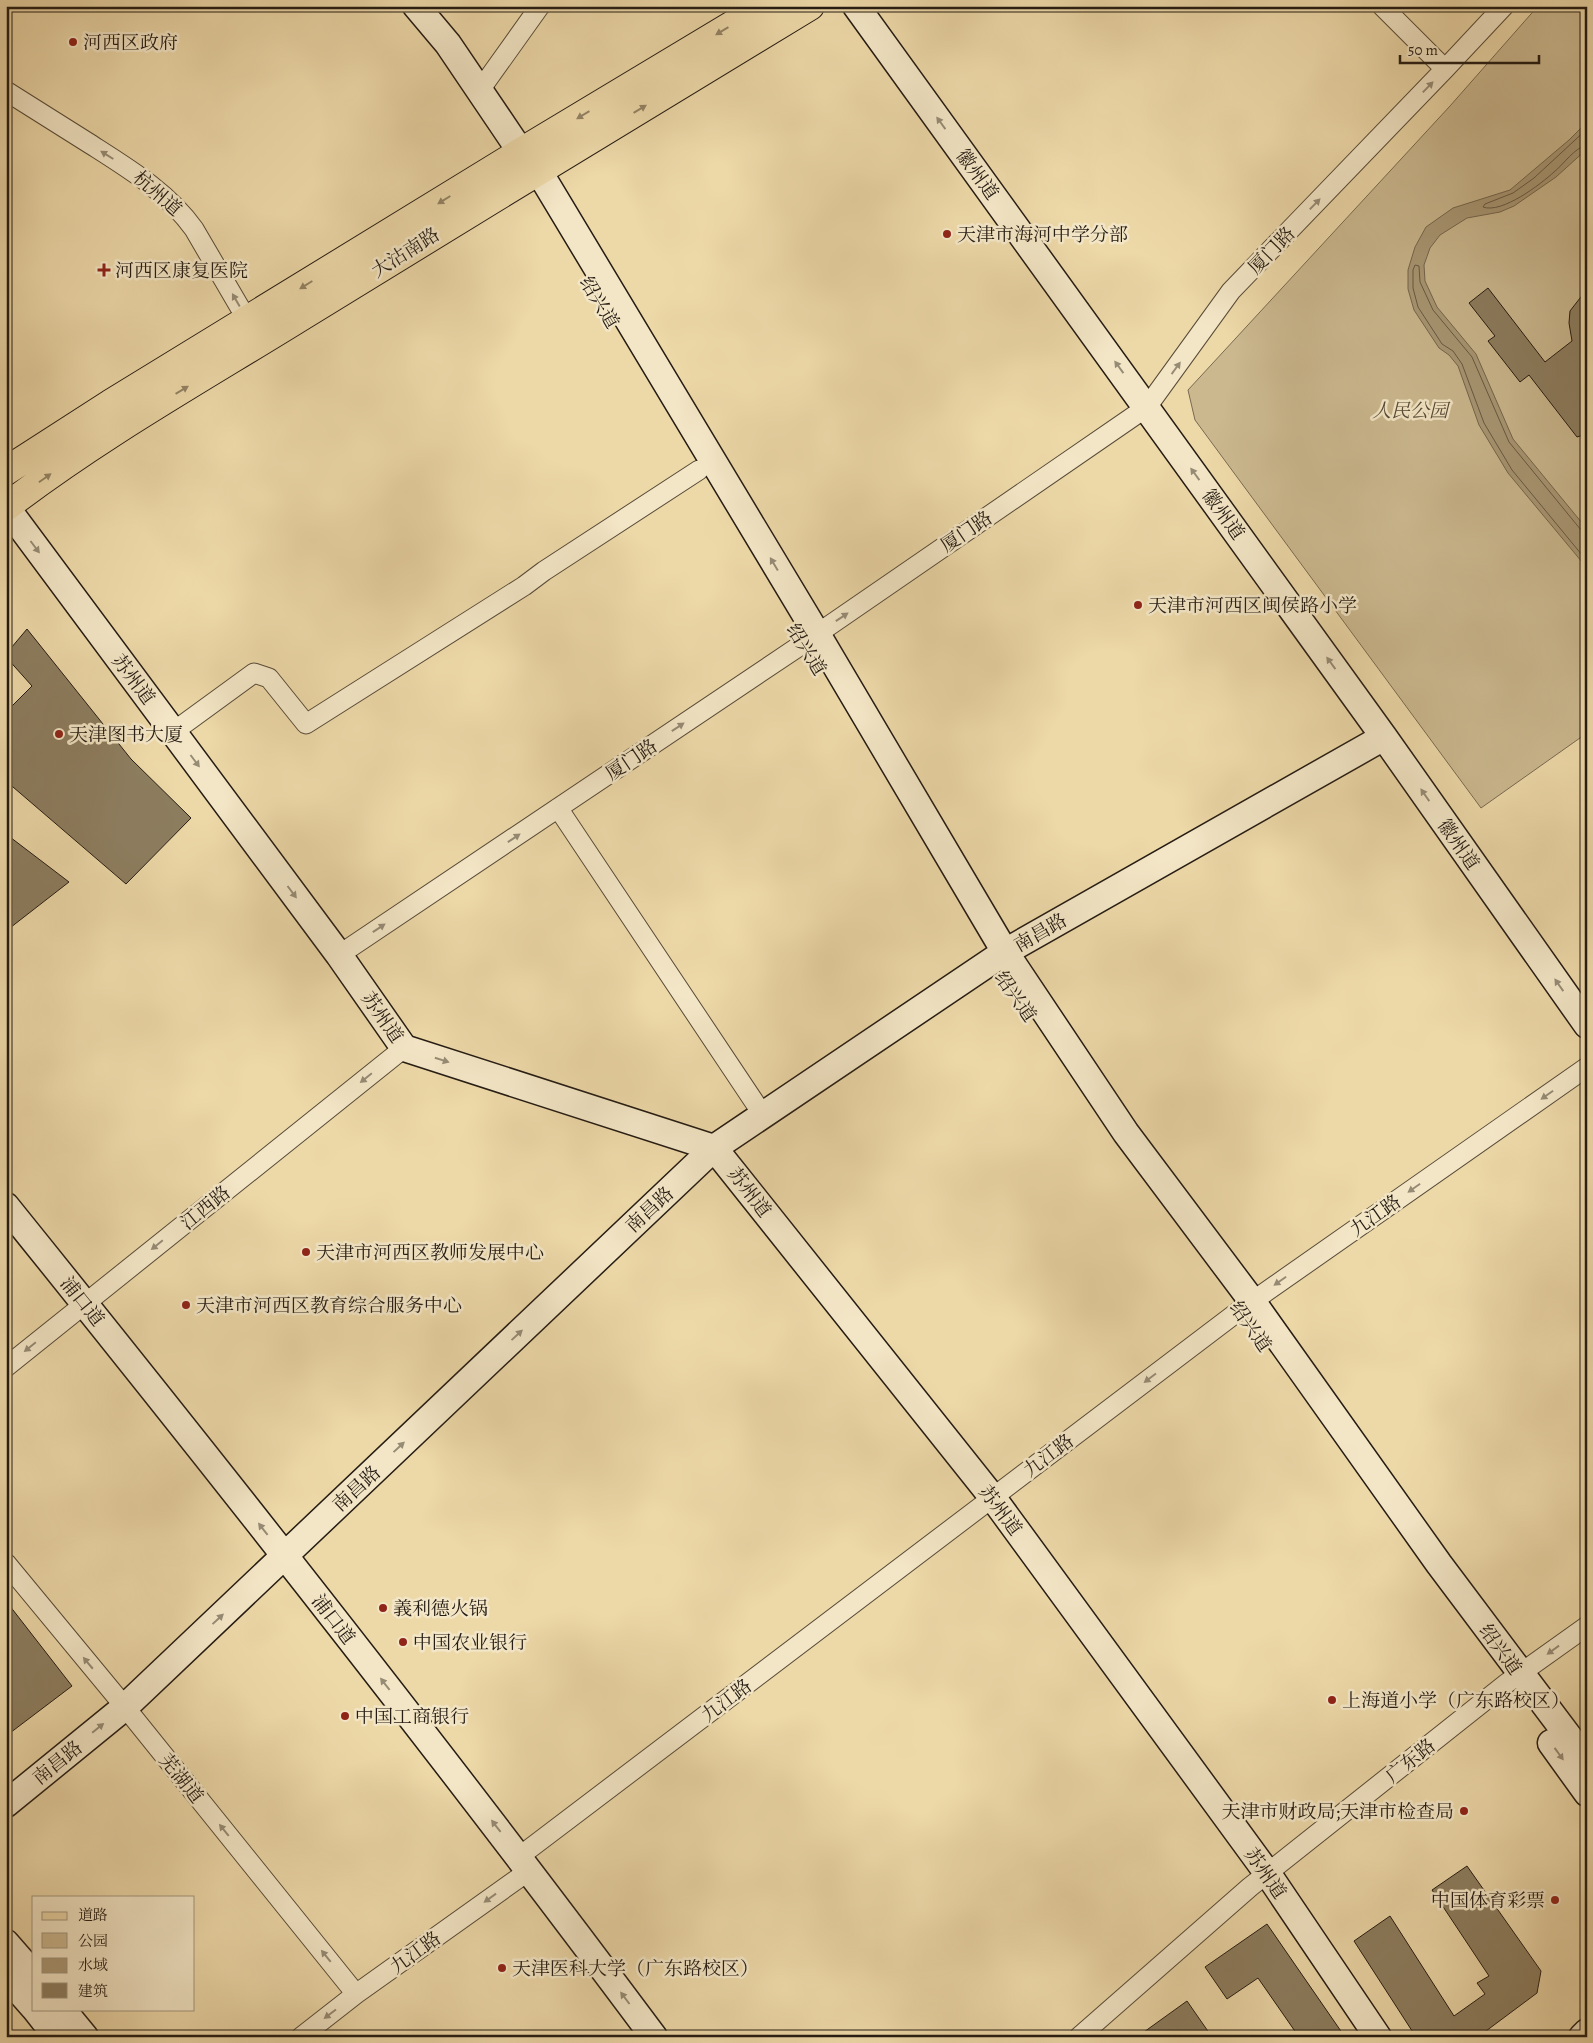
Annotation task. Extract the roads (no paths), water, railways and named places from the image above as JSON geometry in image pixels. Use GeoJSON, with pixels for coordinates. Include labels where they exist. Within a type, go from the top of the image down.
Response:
{"type":"FeatureCollection","features":[{"type":"Feature","properties":{"kind":"main road","name":"大沽南路"},"geometry":{"type":"LineString","coordinates":[[529,166],[764,6]]}},
{"type":"Feature","properties":{"kind":"main road","name":"大沽南路"},"geometry":{"type":"LineString","coordinates":[[6,471],[102,409],[254,331],[529,166],[810,6]]}},
{"type":"Feature","properties":{"kind":"main road","name":"大沽南路"},"geometry":{"type":"LineString","coordinates":[[6,507],[254,331]]}},
{"type":"Feature","properties":{"kind":"street","name":"绍兴道"},"geometry":{"type":"LineString","coordinates":[[416,6],[448,44],[529,166],[810,638],[897,796],[1118,1144],[1246,1305],[1513,1678],[1587,1792]]}},
{"type":"Feature","properties":{"kind":"street"},"geometry":{"type":"LineString","coordinates":[[480,90],[540,6]]}},
{"type":"Feature","properties":{"kind":"street","name":"徽州道"},"geometry":{"type":"LineString","coordinates":[[856,6],[1384,736],[1587,1025]]}},
{"type":"Feature","properties":{"kind":"street"},"geometry":{"type":"LineString","coordinates":[[1382,6],[1445,69]]}},
{"type":"Feature","properties":{"kind":"street","name":"厦门路"},"geometry":{"type":"LineString","coordinates":[[339,955],[810,638],[1147,407],[1231,291],[1504,6]]}},
{"type":"Feature","properties":{"kind":"street","name":"杭州道"},"geometry":{"type":"LineString","coordinates":[[6,91],[128,168],[178,208],[194,229],[254,331]]}},
{"type":"Feature","properties":{"kind":"street","name":"绍兴道"},"geometry":{"type":"LineString","coordinates":[[529,166],[547,213],[749,555],[810,638]]}},
{"type":"Feature","properties":{"kind":"street"},"geometry":{"type":"LineString","coordinates":[[173,732],[254,673],[269,678],[306,724],[524,586],[699,470]]}},
{"type":"Feature","properties":{"kind":"street","name":"苏州道"},"geometry":{"type":"LineString","coordinates":[[6,507],[339,955],[404,1048],[714,1148],[993,1498],[1268,1874],[1378,2037]]}},
{"type":"Feature","properties":{"kind":"street","name":"南昌路"},"geometry":{"type":"LineString","coordinates":[[6,1804],[125,1707],[714,1148],[998,956],[1384,736]]}},
{"type":"Feature","properties":{"kind":"street"},"geometry":{"type":"LineString","coordinates":[[558,808],[763,1115]]}},
{"type":"Feature","properties":{"kind":"street","name":"江西路"},"geometry":{"type":"LineString","coordinates":[[6,1367],[404,1048]]}},
{"type":"Feature","properties":{"kind":"street","name":"九江路"},"geometry":{"type":"LineString","coordinates":[[301,2037],[993,1498],[1246,1305],[1587,1067]]}},
{"type":"Feature","properties":{"kind":"street","name":"浦口道"},"geometry":{"type":"LineString","coordinates":[[6,1206],[285,1555],[525,1863],[654,2037]]}},
{"type":"Feature","properties":{"kind":"street","name":"芜湖道"},"geometry":{"type":"LineString","coordinates":[[6,1564],[125,1707],[356,1994]]}},
{"type":"Feature","properties":{"kind":"street","name":"广东路"},"geometry":{"type":"LineString","coordinates":[[1079,2037],[1243,1893],[1513,1678],[1587,1626]]}},
{"type":"Feature","properties":{"kind":"street","name":"绍兴道"},"geometry":{"type":"LineString","coordinates":[[1513,1678],[1587,1761]]}},
{"type":"Feature","properties":{"kind":"street"},"geometry":{"type":"LineString","coordinates":[[6,1943],[32,1973]]}},
{"type":"Feature","properties":{"kind":"street"},"geometry":{"type":"LineString","coordinates":[[6,1976],[32,2007]]}},
{"type":"Feature","properties":{"kind":"street"},"geometry":{"type":"LineString","coordinates":[[35,2010],[57,2037]]}},
{"type":"Feature","properties":{"kind":"street"},"geometry":{"type":"LineString","coordinates":[[63,2010],[85,2037]]}},
{"type":"Feature","properties":{"kind":"street"},"geometry":{"type":"LineString","coordinates":[[1582,2037],[1587,2032]]}},
{"type":"Feature","properties":{"kind":"water"},"geometry":{"type":"Polygon","coordinates":[[[1587,122],[1587,149],[1556,177],[1514,206],[1500,212],[1467,218],[1440,235],[1430,248],[1424,265],[1425,281],[1437,307],[1476,354],[1513,439],[1587,529],[1587,568],[1508,473],[1479,425],[1458,366],[1449,355],[1439,348],[1414,310],[1408,289],[1408,270],[1415,247],[1426,227],[1453,208],[1510,190],[1569,140],[1587,122]]]}},
{"type":"Feature","properties":{"kind":"place","name":"河西区政府"},"geometry":{"type":"Point","coordinates":[73,42]}},
{"type":"Feature","properties":{"kind":"place","name":"天津市海河中学分部"},"geometry":{"type":"Point","coordinates":[947,234]}},
{"type":"Feature","properties":{"kind":"place","name":"河西区康复医院"},"geometry":{"type":"Point","coordinates":[104,270]}},
{"type":"Feature","properties":{"kind":"place","name":"天津市河西区闽侯路小学"},"geometry":{"type":"Point","coordinates":[1138,605]}},
{"type":"Feature","properties":{"kind":"place","name":"天津图书大厦"},"geometry":{"type":"Point","coordinates":[59,734]}},
{"type":"Feature","properties":{"kind":"place","name":"天津市河西区教师发展中心"},"geometry":{"type":"Point","coordinates":[306,1252]}},
{"type":"Feature","properties":{"kind":"place","name":"天津市河西区教育综合服务中心"},"geometry":{"type":"Point","coordinates":[186,1305]}},
{"type":"Feature","properties":{"kind":"place","name":"義利德火锅"},"geometry":{"type":"Point","coordinates":[383,1608]}},
{"type":"Feature","properties":{"kind":"place","name":"中国农业银行"},"geometry":{"type":"Point","coordinates":[403,1642]}},
{"type":"Feature","properties":{"kind":"place","name":"上海道小学（广东路校区）"},"geometry":{"type":"Point","coordinates":[1332,1700]}},
{"type":"Feature","properties":{"kind":"place","name":"中国工商银行"},"geometry":{"type":"Point","coordinates":[345,1716]}},
{"type":"Feature","properties":{"kind":"place","name":"天津市财政局;天津市检查局"},"geometry":{"type":"Point","coordinates":[1464,1811]}},
{"type":"Feature","properties":{"kind":"place","name":"中国体育彩票"},"geometry":{"type":"Point","coordinates":[1555,1900]}},
{"type":"Feature","properties":{"kind":"place","name":"天津医科大学（广东路校区）"},"geometry":{"type":"Point","coordinates":[502,1968]}},
{"type":"Feature","properties":{"kind":"park label","name":"人民公园"},"geometry":{"type":"Point","coordinates":[1410,410]}}]}
